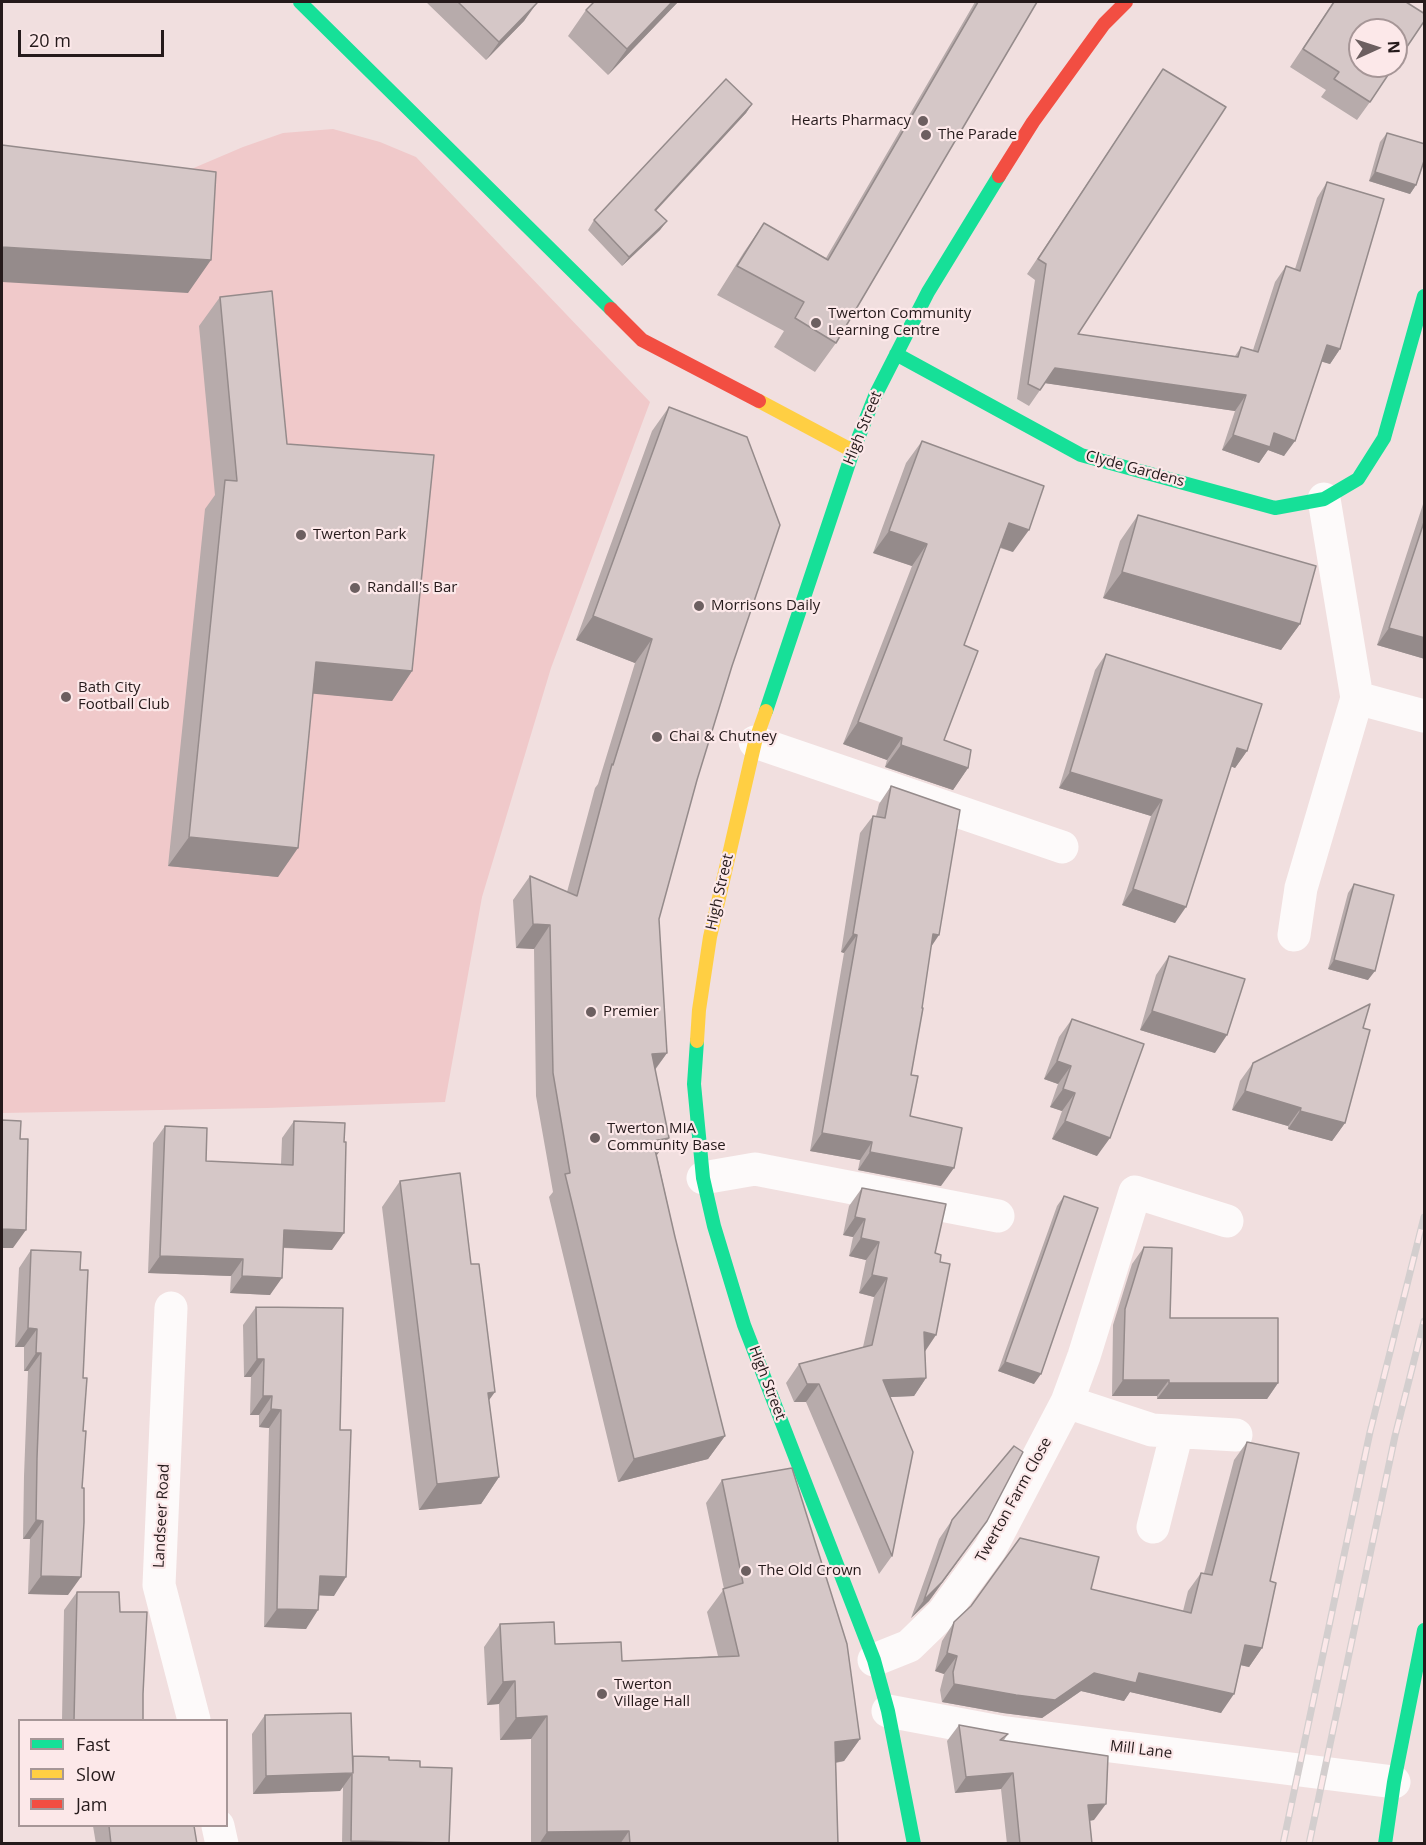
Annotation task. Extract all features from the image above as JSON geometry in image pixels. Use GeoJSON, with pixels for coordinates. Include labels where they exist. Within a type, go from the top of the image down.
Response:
{"type":"FeatureCollection","features":[{"type":"Feature","properties":{"kind":"main road"},"geometry":{"type":"LineString","coordinates":[[300,2],[642,340],[853,451]]}},
{"type":"Feature","properties":{"kind":"main road","name":"High Street"},"geometry":{"type":"LineString","coordinates":[[914,1844],[888,1711],[874,1660],[744,1325],[714,1226],[703,1178],[694,1084],[699,1010],[710,937],[755,742],[853,451],[875,396],[928,292],[1033,122],[1104,24],[1126,2]]}},
{"type":"Feature","properties":{"kind":"main road","name":"Clyde Gardens"},"geometry":{"type":"LineString","coordinates":[[896,354],[1081,455],[1275,508],[1324,499],[1358,479],[1384,438],[1425,296]]}},
{"type":"Feature","properties":{"kind":"main road"},"geometry":{"type":"LineString","coordinates":[[1385,1844],[1394,1782],[1425,1630]]}},
{"type":"Feature","properties":{"kind":"street"},"geometry":{"type":"LineString","coordinates":[[1294,935],[1301,888],[1357,698],[1324,499]]}},
{"type":"Feature","properties":{"kind":"street"},"geometry":{"type":"LineString","coordinates":[[1357,698],[1425,716]]}},
{"type":"Feature","properties":{"kind":"street"},"geometry":{"type":"LineString","coordinates":[[755,742],[1062,847]]}},
{"type":"Feature","properties":{"kind":"street"},"geometry":{"type":"LineString","coordinates":[[703,1178],[755,1169],[998,1216]]}},
{"type":"Feature","properties":{"kind":"street","name":"Twerton Farm Close"},"geometry":{"type":"LineString","coordinates":[[874,1660],[909,1646],[943,1613],[990,1549],[1066,1402],[1084,1356],[1135,1191],[1227,1221]]}},
{"type":"Feature","properties":{"kind":"street","name":"Landseer Road"},"geometry":{"type":"LineString","coordinates":[[171,1308],[159,1585],[194,1719]]}},
{"type":"Feature","properties":{"kind":"street"},"geometry":{"type":"LineString","coordinates":[[1066,1402],[1152,1430],[1236,1435]]}},
{"type":"Feature","properties":{"kind":"street"},"geometry":{"type":"LineString","coordinates":[[1153,1527],[1177,1432]]}},
{"type":"Feature","properties":{"kind":"street","name":"Mill Lane"},"geometry":{"type":"LineString","coordinates":[[888,1711],[1000,1732],[1394,1782]]}},
{"type":"Feature","properties":{"kind":"street"},"geometry":{"type":"LineString","coordinates":[[218,1827],[222,1844]]}},
{"type":"Feature","properties":{"kind":"shaded area","name":"Twerton Park"},"geometry":{"type":"Polygon","coordinates":[[[333,129],[380,142],[416,157],[650,402],[551,668],[482,897],[445,1102],[2,1113],[2,148],[189,170],[283,133],[333,129]]]}},
{"type":"Feature","properties":{"kind":"building"},"geometry":{"type":"Polygon","coordinates":[[[458,2],[536,2],[537,3],[499,42],[458,2]]]}},
{"type":"Feature","properties":{"kind":"building"},"geometry":{"type":"Polygon","coordinates":[[[594,2],[672,2],[627,49],[586,10],[594,2]]]}},
{"type":"Feature","properties":{"kind":"building","name":"The Parade"},"geometry":{"type":"Polygon","coordinates":[[[978,2],[1037,2],[836,343],[795,318],[804,302],[737,266],[764,223],[828,260],[978,2]]]}},
{"type":"Feature","properties":{"kind":"building"},"geometry":{"type":"Polygon","coordinates":[[[1334,2],[1406,2],[1425,14],[1425,20],[1408,45],[1408,18],[1348,18],[1348,78],[1386,78],[1370,102],[1334,79],[1339,72],[1303,49],[1334,2]]]}},
{"type":"Feature","properties":{"kind":"building"},"geometry":{"type":"Polygon","coordinates":[[[1163,69],[1226,107],[1078,334],[1238,357],[1241,347],[1258,352],[1286,266],[1300,271],[1327,182],[1384,199],[1340,349],[1327,345],[1295,441],[1274,433],[1270,447],[1233,435],[1246,395],[1055,368],[1040,390],[1028,384],[1046,264],[1038,259],[1163,69]]]}},
{"type":"Feature","properties":{"kind":"building"},"geometry":{"type":"Polygon","coordinates":[[[726,79],[752,104],[655,210],[667,221],[629,257],[594,220],[726,79]]]}},
{"type":"Feature","properties":{"kind":"building"},"geometry":{"type":"Polygon","coordinates":[[[1387,133],[1425,144],[1425,158],[1416,185],[1375,172],[1387,133]]]}},
{"type":"Feature","properties":{"kind":"building"},"geometry":{"type":"Polygon","coordinates":[[[2,145],[216,172],[211,260],[2,247],[2,145]]]}},
{"type":"Feature","properties":{"kind":"building"},"geometry":{"type":"Polygon","coordinates":[[[272,291],[287,444],[434,455],[412,671],[316,662],[298,848],[189,837],[225,480],[237,481],[220,297],[272,291]]]}},
{"type":"Feature","properties":{"kind":"building"},"geometry":{"type":"Polygon","coordinates":[[[669,407],[747,437],[780,525],[732,666],[697,780],[659,919],[667,1053],[652,1054],[669,1138],[653,1141],[725,1436],[634,1459],[565,1174],[570,1173],[553,1073],[550,925],[533,924],[530,876],[577,896],[612,764],[652,639],[593,616],[669,407]]]}},
{"type":"Feature","properties":{"kind":"building"},"geometry":{"type":"Polygon","coordinates":[[[922,441],[1044,486],[1029,530],[1009,523],[964,645],[978,651],[944,740],[971,750],[968,768],[901,745],[902,738],[858,722],[927,544],[889,531],[922,441]]]}},
{"type":"Feature","properties":{"kind":"building"},"geometry":{"type":"Polygon","coordinates":[[[1138,515],[1316,566],[1300,624],[1122,572],[1138,515]]]}},
{"type":"Feature","properties":{"kind":"building"},"geometry":{"type":"Polygon","coordinates":[[[1425,519],[1425,638],[1389,628],[1425,519]]]}},
{"type":"Feature","properties":{"kind":"building"},"geometry":{"type":"Polygon","coordinates":[[[1106,654],[1262,704],[1247,751],[1237,748],[1186,907],[1133,889],[1162,800],[1070,772],[1106,654]]]}},
{"type":"Feature","properties":{"kind":"building"},"geometry":{"type":"Polygon","coordinates":[[[891,786],[960,810],[939,935],[933,934],[911,1075],[918,1076],[910,1116],[962,1128],[954,1168],[870,1152],[872,1142],[822,1133],[857,935],[853,934],[873,816],[885,818],[891,786]]]}},
{"type":"Feature","properties":{"kind":"building"},"geometry":{"type":"Polygon","coordinates":[[[1354,884],[1394,895],[1375,971],[1334,960],[1354,884]]]}},
{"type":"Feature","properties":{"kind":"building"},"geometry":{"type":"Polygon","coordinates":[[[1169,956],[1245,979],[1227,1035],[1152,1011],[1169,956]]]}},
{"type":"Feature","properties":{"kind":"building"},"geometry":{"type":"Polygon","coordinates":[[[1370,1004],[1363,1028],[1370,1030],[1345,1123],[1300,1111],[1301,1108],[1245,1091],[1253,1063],[1370,1004]]]}},
{"type":"Feature","properties":{"kind":"building"},"geometry":{"type":"Polygon","coordinates":[[[1072,1019],[1144,1044],[1110,1138],[1065,1121],[1075,1093],[1063,1089],[1071,1066],[1057,1061],[1072,1019]]]}},
{"type":"Feature","properties":{"kind":"building"},"geometry":{"type":"Polygon","coordinates":[[[2,1120],[21,1121],[20,1139],[28,1139],[26,1230],[2,1229],[2,1120]]]}},
{"type":"Feature","properties":{"kind":"building"},"geometry":{"type":"Polygon","coordinates":[[[294,1121],[345,1123],[344,1233],[284,1230],[282,1278],[242,1276],[243,1259],[160,1256],[165,1126],[207,1128],[206,1161],[293,1165],[294,1121]]]}},
{"type":"Feature","properties":{"kind":"building"},"geometry":{"type":"Polygon","coordinates":[[[460,1173],[471,1264],[479,1264],[495,1392],[488,1393],[499,1477],[437,1484],[400,1181],[460,1173]]]}},
{"type":"Feature","properties":{"kind":"building"},"geometry":{"type":"Polygon","coordinates":[[[862,1188],[946,1204],[935,1253],[941,1255],[940,1262],[950,1264],[936,1335],[924,1332],[926,1378],[883,1380],[913,1452],[892,1556],[819,1384],[807,1384],[799,1364],[872,1345],[887,1278],[872,1275],[879,1242],[861,1238],[865,1219],[855,1217],[862,1188]]]}},
{"type":"Feature","properties":{"kind":"building"},"geometry":{"type":"Polygon","coordinates":[[[1064,1196],[1098,1208],[1041,1374],[1005,1362],[1064,1196]]]}},
{"type":"Feature","properties":{"kind":"building"},"geometry":{"type":"Polygon","coordinates":[[[1144,1247],[1172,1248],[1170,1318],[1278,1318],[1278,1383],[1169,1383],[1169,1380],[1123,1380],[1125,1309],[1144,1247]]]}},
{"type":"Feature","properties":{"kind":"building"},"geometry":{"type":"Polygon","coordinates":[[[31,1250],[81,1252],[80,1270],[88,1270],[83,1378],[87,1378],[83,1431],[86,1431],[82,1488],[84,1488],[84,1522],[81,1577],[41,1576],[43,1521],[36,1520],[41,1353],[36,1353],[37,1329],[28,1328],[31,1250]]]}},
{"type":"Feature","properties":{"kind":"building"},"geometry":{"type":"Polygon","coordinates":[[[256,1307],[343,1308],[340,1430],[351,1430],[346,1577],[320,1576],[318,1610],[277,1609],[281,1410],[271,1409],[272,1396],[263,1396],[264,1359],[257,1359],[256,1307]]]}},
{"type":"Feature","properties":{"kind":"building"},"geometry":{"type":"Polygon","coordinates":[[[1247,1442],[1299,1453],[1270,1581],[1276,1583],[1262,1648],[1245,1645],[1234,1694],[1139,1673],[1136,1683],[1094,1673],[1055,1700],[954,1684],[953,1672],[957,1656],[947,1653],[954,1622],[971,1606],[1020,1538],[1099,1557],[1091,1589],[1191,1613],[1201,1573],[1212,1575],[1247,1442]]]}},
{"type":"Feature","properties":{"kind":"building"},"geometry":{"type":"Polygon","coordinates":[[[1014,1446],[1023,1452],[987,1521],[942,1582],[924,1600],[952,1520],[1014,1446]]]}},
{"type":"Feature","properties":{"kind":"building"},"geometry":{"type":"Polygon","coordinates":[[[792,1468],[847,1644],[860,1739],[835,1742],[838,1844],[630,1844],[629,1831],[547,1832],[547,1716],[516,1718],[515,1681],[503,1682],[500,1624],[554,1622],[555,1644],[621,1642],[622,1661],[739,1656],[723,1589],[743,1583],[722,1480],[792,1468]]]}},
{"type":"Feature","properties":{"kind":"building"},"geometry":{"type":"Polygon","coordinates":[[[77,1592],[119,1592],[120,1612],[147,1612],[143,1719],[74,1719],[77,1592]]]}},
{"type":"Feature","properties":{"kind":"building"},"geometry":{"type":"Polygon","coordinates":[[[351,1713],[353,1773],[266,1776],[265,1715],[351,1713]]]}},
{"type":"Feature","properties":{"kind":"building"},"geometry":{"type":"Polygon","coordinates":[[[959,1725],[1008,1734],[1000,1740],[1108,1756],[1106,1804],[1088,1805],[1092,1844],[1020,1844],[1013,1773],[966,1777],[959,1725]]]}},
{"type":"Feature","properties":{"kind":"building"},"geometry":{"type":"Polygon","coordinates":[[[353,1756],[389,1757],[389,1760],[420,1761],[420,1767],[452,1768],[449,1843],[351,1841],[353,1756]]]}},
{"type":"Feature","properties":{"kind":"building"},"geometry":{"type":"Polygon","coordinates":[[[109,1827],[194,1827],[197,1844],[111,1844],[109,1827]]]}},
{"type":"Feature","properties":{"kind":"railway"},"geometry":{"type":"LineString","coordinates":[[1283,1844],[1370,1432],[1424,1217]]}},
{"type":"Feature","properties":{"kind":"railway"},"geometry":{"type":"LineString","coordinates":[[1309,1844],[1395,1436],[1424,1321]]}},
{"type":"Feature","properties":{"kind":"traffic: fast"},"geometry":{"type":"LineString","coordinates":[[300,2],[611,309]]}},
{"type":"Feature","properties":{"kind":"traffic: fast"},"geometry":{"type":"LineString","coordinates":[[766,711],[853,451],[875,396],[928,292],[999,176]]}},
{"type":"Feature","properties":{"kind":"traffic: fast"},"geometry":{"type":"LineString","coordinates":[[896,354],[1081,455],[1275,508],[1324,499],[1358,479],[1384,438],[1424,296]]}},
{"type":"Feature","properties":{"kind":"traffic: fast"},"geometry":{"type":"LineString","coordinates":[[697,1041],[694,1084],[703,1178],[714,1226],[744,1325],[874,1660],[888,1711],[914,1844]]}},
{"type":"Feature","properties":{"kind":"traffic: fast"},"geometry":{"type":"LineString","coordinates":[[1385,1844],[1394,1782],[1424,1630]]}},
{"type":"Feature","properties":{"kind":"traffic: slow"},"geometry":{"type":"LineString","coordinates":[[759,401],[853,451]]}},
{"type":"Feature","properties":{"kind":"traffic: slow"},"geometry":{"type":"LineString","coordinates":[[697,1041],[699,1010],[710,937],[755,742],[766,711]]}},
{"type":"Feature","properties":{"kind":"traffic: jam"},"geometry":{"type":"LineString","coordinates":[[999,176],[1033,122],[1104,24],[1126,2]]}},
{"type":"Feature","properties":{"kind":"traffic: jam"},"geometry":{"type":"LineString","coordinates":[[611,309],[642,340],[759,401]]}},
{"type":"Feature","properties":{"kind":"place","name":"Hearts Pharmacy"},"geometry":{"type":"Point","coordinates":[923,121]}},
{"type":"Feature","properties":{"kind":"place","name":"The Parade"},"geometry":{"type":"Point","coordinates":[926,135]}},
{"type":"Feature","properties":{"kind":"place","name":"Twerton Community Learning Centre"},"geometry":{"type":"Point","coordinates":[816,323]}},
{"type":"Feature","properties":{"kind":"place","name":"Twerton Park"},"geometry":{"type":"Point","coordinates":[301,535]}},
{"type":"Feature","properties":{"kind":"place","name":"Randall's Bar"},"geometry":{"type":"Point","coordinates":[355,588]}},
{"type":"Feature","properties":{"kind":"place","name":"Morrisons Daily"},"geometry":{"type":"Point","coordinates":[699,606]}},
{"type":"Feature","properties":{"kind":"place","name":"Bath City Football Club"},"geometry":{"type":"Point","coordinates":[66,697]}},
{"type":"Feature","properties":{"kind":"place","name":"Chai & Chutney"},"geometry":{"type":"Point","coordinates":[657,737]}},
{"type":"Feature","properties":{"kind":"place","name":"Premier"},"geometry":{"type":"Point","coordinates":[591,1012]}},
{"type":"Feature","properties":{"kind":"place","name":"Twerton MIA Community Base"},"geometry":{"type":"Point","coordinates":[595,1138]}},
{"type":"Feature","properties":{"kind":"place","name":"The Old Crown"},"geometry":{"type":"Point","coordinates":[746,1571]}},
{"type":"Feature","properties":{"kind":"place","name":"Twerton Village Hall"},"geometry":{"type":"Point","coordinates":[602,1694]}}]}
